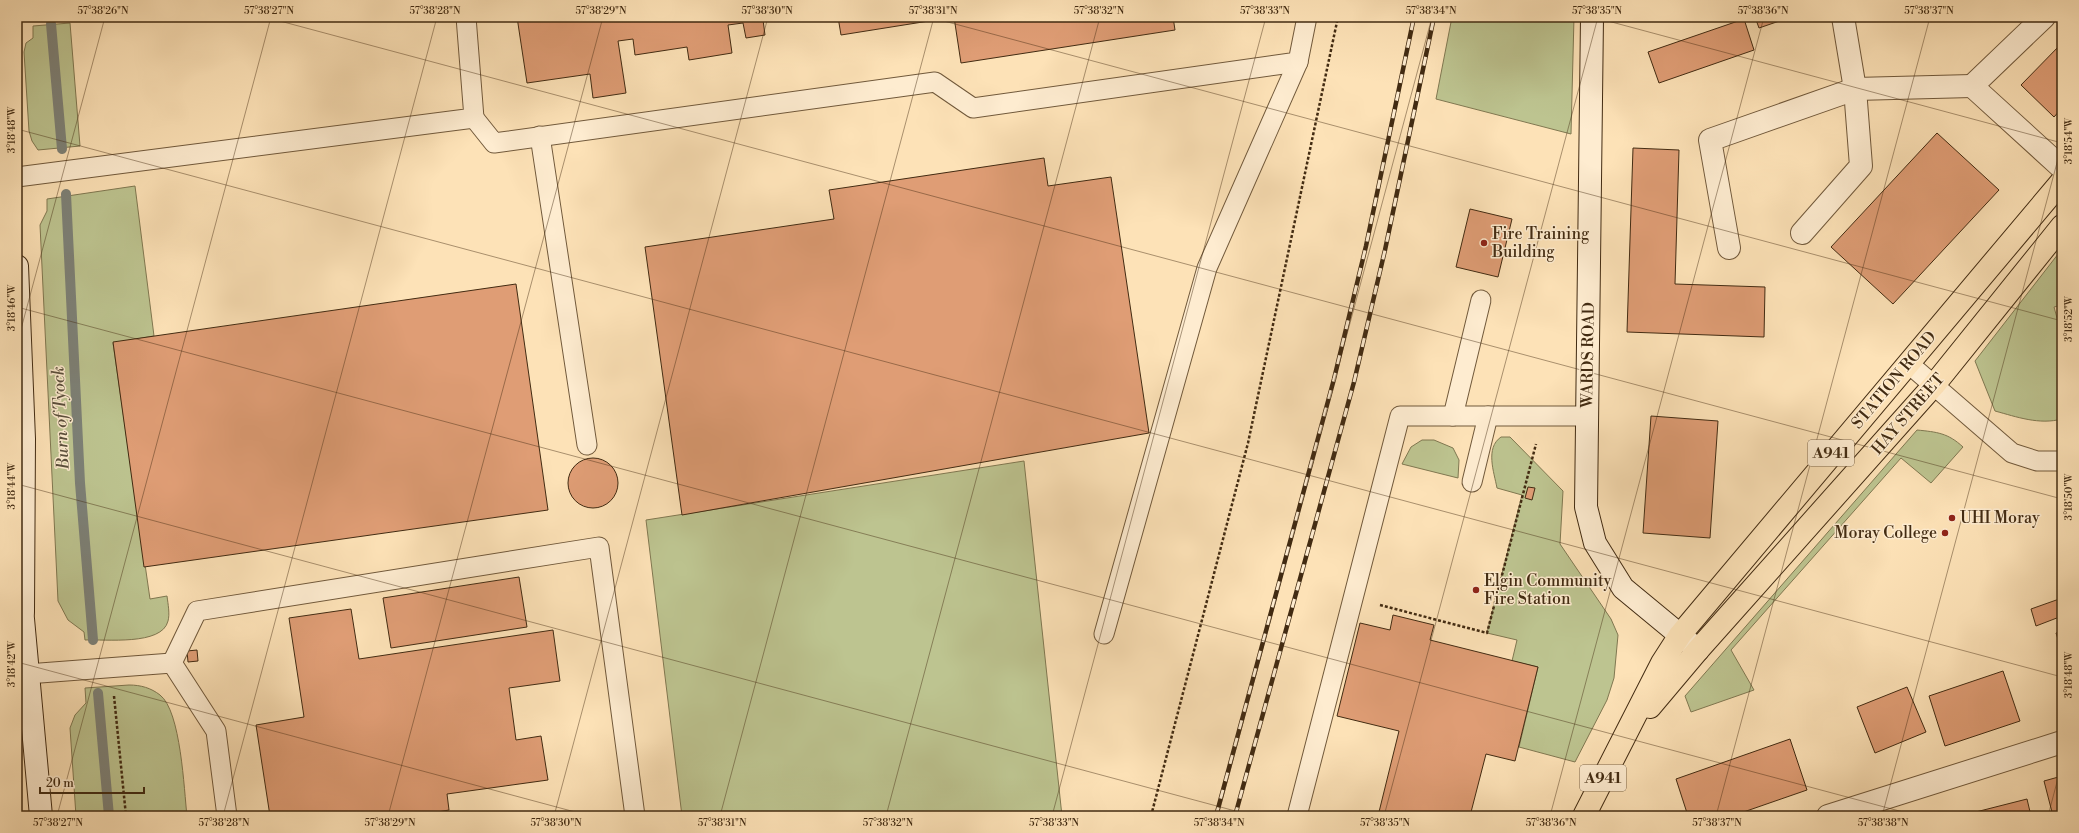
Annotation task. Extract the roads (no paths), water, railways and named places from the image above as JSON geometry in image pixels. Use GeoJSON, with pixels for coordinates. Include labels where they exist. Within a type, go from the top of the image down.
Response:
{"type":"FeatureCollection","features":[{"type":"Feature","properties":{"kind":"main road","name":"STATION ROAD"},"geometry":{"type":"LineString","coordinates":[[1584,816],[1662,663],[1680,635],[2062,181]]}},
{"type":"Feature","properties":{"kind":"main road","name":"HAY STREET"},"geometry":{"type":"LineString","coordinates":[[1698,650],[1934,385],[2062,226]]}},
{"type":"Feature","properties":{"kind":"main road","name":"STATION ROAD"},"geometry":{"type":"LineString","coordinates":[[1623,740],[1698,650]]}},
{"type":"Feature","properties":{"kind":"street","name":"WARDS ROAD"},"geometry":{"type":"LineString","coordinates":[[1592,17],[1586,506],[1595,543],[1623,588],[1698,650]]}},
{"type":"Feature","properties":{"kind":"street"},"geometry":{"type":"LineString","coordinates":[[1802,233],[1861,166],[1854,89],[1843,17]]}},
{"type":"Feature","properties":{"kind":"street"},"geometry":{"type":"LineString","coordinates":[[1730,248],[1710,140],[1854,89],[1972,86],[2044,17]]}},
{"type":"Feature","properties":{"kind":"street"},"geometry":{"type":"LineString","coordinates":[[1972,86],[2062,168]]}},
{"type":"Feature","properties":{"kind":"street"},"geometry":{"type":"LineString","coordinates":[[17,266],[24,439],[23,612]]}},
{"type":"Feature","properties":{"kind":"street"},"geometry":{"type":"LineString","coordinates":[[17,566],[23,612],[40,816]]}},
{"type":"Feature","properties":{"kind":"street"},"geometry":{"type":"LineString","coordinates":[[1828,816],[2062,742]]}},
{"type":"Feature","properties":{"kind":"lane"},"geometry":{"type":"LineString","coordinates":[[466,17],[474,118],[494,142],[935,82],[973,108],[1298,62]]}},
{"type":"Feature","properties":{"kind":"lane"},"geometry":{"type":"LineString","coordinates":[[1104,634],[1207,268],[1298,62],[1307,17]]}},
{"type":"Feature","properties":{"kind":"lane"},"geometry":{"type":"LineString","coordinates":[[17,177],[474,118]]}},
{"type":"Feature","properties":{"kind":"lane"},"geometry":{"type":"LineString","coordinates":[[540,136],[587,444]]}},
{"type":"Feature","properties":{"kind":"lane"},"geometry":{"type":"LineString","coordinates":[[1453,416],[1481,300]]}},
{"type":"Feature","properties":{"kind":"lane"},"geometry":{"type":"LineString","coordinates":[[1908,363],[2012,453],[2037,461],[2062,461]]}},
{"type":"Feature","properties":{"kind":"lane"},"geometry":{"type":"LineString","coordinates":[[1297,816],[1400,416],[1587,416]]}},
{"type":"Feature","properties":{"kind":"lane"},"geometry":{"type":"LineString","coordinates":[[1472,482],[1488,416]]}},
{"type":"Feature","properties":{"kind":"lane"},"geometry":{"type":"LineString","coordinates":[[172,663],[197,611],[599,547],[634,816]]}},
{"type":"Feature","properties":{"kind":"lane"},"geometry":{"type":"LineString","coordinates":[[27,674],[172,663]]}},
{"type":"Feature","properties":{"kind":"lane"},"geometry":{"type":"LineString","coordinates":[[172,663],[216,731],[226,816]]}},
{"type":"Feature","properties":{"kind":"waterway","name":"Burn of Tyock"},"geometry":{"type":"LineString","coordinates":[[51,24],[62,149]]}},
{"type":"Feature","properties":{"kind":"waterway","name":"Burn of Tyock"},"geometry":{"type":"LineString","coordinates":[[66,194],[80,483],[93,640]]}},
{"type":"Feature","properties":{"kind":"waterway","name":"Burn of Tyock"},"geometry":{"type":"LineString","coordinates":[[98,693],[109,816]]}},
{"type":"Feature","properties":{"kind":"railway"},"geometry":{"type":"LineString","coordinates":[[1216,816],[1334,379],[1366,246],[1414,17]]}},
{"type":"Feature","properties":{"kind":"railway"},"geometry":{"type":"LineString","coordinates":[[1235,816],[1354,382],[1385,250],[1434,17]]}},
{"type":"Feature","properties":{"kind":"place","name":"Fire Training Building"},"geometry":{"type":"Point","coordinates":[1484,243]}},
{"type":"Feature","properties":{"kind":"place","name":"UHI Moray"},"geometry":{"type":"Point","coordinates":[1952,518]}},
{"type":"Feature","properties":{"kind":"place","name":"Moray College"},"geometry":{"type":"Point","coordinates":[1945,533]}},
{"type":"Feature","properties":{"kind":"place","name":"Elgin Community Fire Station"},"geometry":{"type":"Point","coordinates":[1476,590]}}]}
